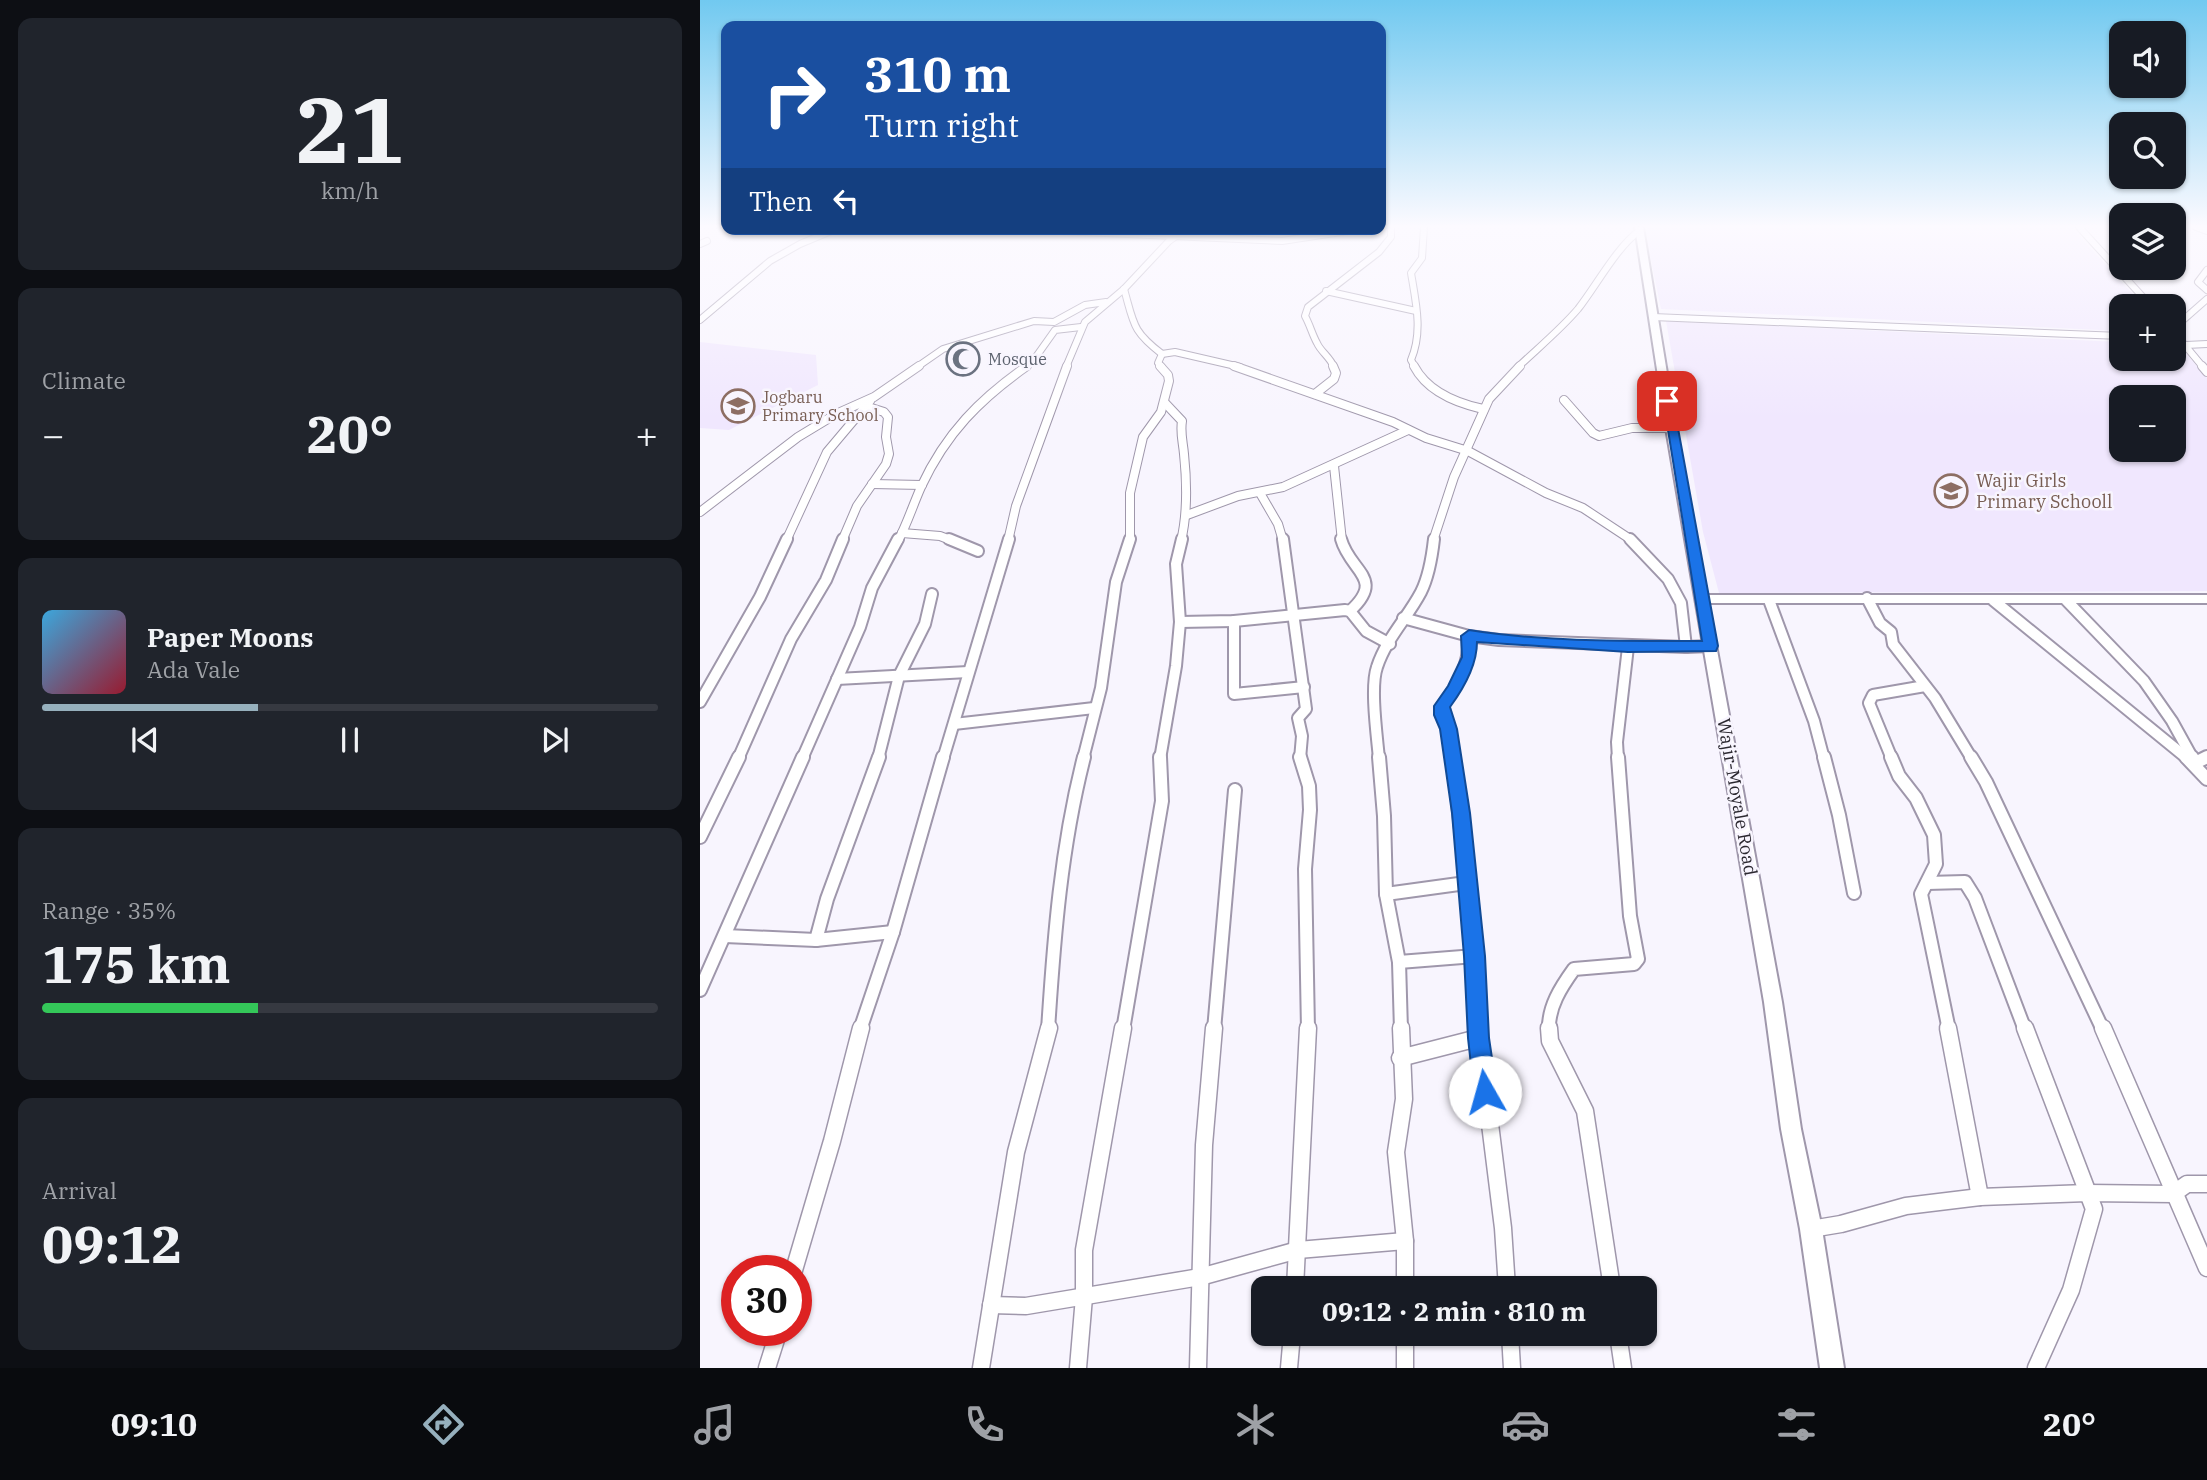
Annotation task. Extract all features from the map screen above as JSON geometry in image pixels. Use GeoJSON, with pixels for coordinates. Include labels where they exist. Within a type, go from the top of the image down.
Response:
{"type":"FeatureCollection","features":[{"type":"Feature","properties":{"kind":"main road","name":"Wajir-Moyale Road"},"geometry":{"type":"LineString","coordinates":[[1649,291],[1773,1002],[1791,1129],[1811,1229],[1832,1368]]}},
{"type":"Feature","properties":{"kind":"street"},"geometry":{"type":"LineString","coordinates":[[700,320],[735,291]]}},
{"type":"Feature","properties":{"kind":"street"},"geometry":{"type":"LineString","coordinates":[[798,1255],[832,1141],[860,1030],[893,932],[968,671],[1003,565],[1016,506],[1081,327],[1105,302],[1121,291]]}},
{"type":"Feature","properties":{"kind":"street"},"geometry":{"type":"LineString","coordinates":[[1125,291],[1135,328],[1161,354]]}},
{"type":"Feature","properties":{"kind":"street"},"geometry":{"type":"LineString","coordinates":[[1315,394],[1334,379],[1336,373],[1329,356],[1317,345],[1314,332],[1305,316],[1308,307],[1326,291],[1416,312]]}},
{"type":"Feature","properties":{"kind":"street"},"geometry":{"type":"LineString","coordinates":[[1413,291],[1418,344],[1411,360],[1413,365],[1450,399],[1483,409]]}},
{"type":"Feature","properties":{"kind":"street"},"geometry":{"type":"LineString","coordinates":[[1405,1276],[1405,1241],[1396,1152],[1404,1099],[1399,962],[1386,894],[1384,816],[1375,718],[1376,667],[1421,592],[1432,559],[1434,534],[1446,508],[1454,477],[1468,451],[1483,409],[1510,375],[1576,312],[1592,291]]}},
{"type":"Feature","properties":{"kind":"street"},"geometry":{"type":"LineString","coordinates":[[2186,322],[2207,299]]}},
{"type":"Feature","properties":{"kind":"street"},"geometry":{"type":"LineString","coordinates":[[700,990],[860,627],[872,589],[941,450],[968,414],[989,393],[1033,361],[1055,326],[1086,305],[1105,302]]}},
{"type":"Feature","properties":{"kind":"street"},"geometry":{"type":"LineString","coordinates":[[1653,317],[2109,336]]}},
{"type":"Feature","properties":{"kind":"street"},"geometry":{"type":"LineString","coordinates":[[700,702],[760,597],[827,452],[864,406],[943,349],[1034,321],[1055,326],[1081,327]]}},
{"type":"Feature","properties":{"kind":"street"},"geometry":{"type":"LineString","coordinates":[[2186,345],[2207,344]]}},
{"type":"Feature","properties":{"kind":"street"},"geometry":{"type":"LineString","coordinates":[[2186,345],[2207,372]]}},
{"type":"Feature","properties":{"kind":"street"},"geometry":{"type":"LineString","coordinates":[[1161,354],[1175,352],[1236,366],[1393,422],[1468,451],[1546,494],[1583,508],[1634,542],[1668,579],[1681,603],[1686,647]]}},
{"type":"Feature","properties":{"kind":"street"},"geometry":{"type":"LineString","coordinates":[[981,1368],[1016,1152],[1048,1037],[1055,918],[1069,816],[1101,688],[1116,582],[1130,542],[1130,493],[1143,437],[1165,403],[1168,375],[1158,363],[1161,354]]}},
{"type":"Feature","properties":{"kind":"street"},"geometry":{"type":"LineString","coordinates":[[700,512],[798,437],[836,414],[874,397]]}},
{"type":"Feature","properties":{"kind":"street"},"geometry":{"type":"LineString","coordinates":[[1564,400],[1593,433],[1599,436],[1632,428],[1671,428]]}},
{"type":"Feature","properties":{"kind":"street"},"geometry":{"type":"LineString","coordinates":[[1078,1368],[1084,1297],[1084,1250],[1162,801],[1160,753],[1176,666],[1180,622],[1176,564],[1187,515],[1184,450],[1180,435],[1182,421],[1165,403]]}},
{"type":"Feature","properties":{"kind":"street"},"geometry":{"type":"LineString","coordinates":[[700,837],[760,713],[791,639],[826,580],[857,506],[886,464],[889,454],[888,417],[884,412],[864,406]]}},
{"type":"Feature","properties":{"kind":"street"},"geometry":{"type":"LineString","coordinates":[[1187,515],[1238,496],[1260,493],[1334,466],[1408,430]]}},
{"type":"Feature","properties":{"kind":"street"},"geometry":{"type":"LineString","coordinates":[[1180,622],[1234,621],[1350,611],[1362,599],[1366,587],[1362,570],[1346,554],[1341,542],[1334,466]]}},
{"type":"Feature","properties":{"kind":"street"},"geometry":{"type":"LineString","coordinates":[[872,484],[922,485]]}},
{"type":"Feature","properties":{"kind":"street"},"geometry":{"type":"LineString","coordinates":[[1260,493],[1278,524],[1286,551],[1306,709],[1298,718],[1302,736],[1300,760],[1309,786],[1309,798],[1305,869],[1308,1021],[1296,1276]]}},
{"type":"Feature","properties":{"kind":"street"},"geometry":{"type":"LineString","coordinates":[[902,533],[940,536],[978,551]]}},
{"type":"Feature","properties":{"kind":"street"},"geometry":{"type":"LineString","coordinates":[[816,940],[827,899],[878,760],[899,676],[925,624],[932,594]]}},
{"type":"Feature","properties":{"kind":"street"},"geometry":{"type":"LineString","coordinates":[[1867,598],[1880,623],[1891,632],[1893,644],[1925,686],[1986,782],[2106,1036],[2207,1268]]}},
{"type":"Feature","properties":{"kind":"street"},"geometry":{"type":"LineString","coordinates":[[1703,599],[2207,599]]}},
{"type":"Feature","properties":{"kind":"street"},"geometry":{"type":"LineString","coordinates":[[1769,600],[1814,721],[1839,815],[1854,894]]}},
{"type":"Feature","properties":{"kind":"street"},"geometry":{"type":"LineString","coordinates":[[1993,600],[2195,763]]}},
{"type":"Feature","properties":{"kind":"street"},"geometry":{"type":"LineString","coordinates":[[2066,600],[2144,681],[2207,779]]}},
{"type":"Feature","properties":{"kind":"street"},"geometry":{"type":"LineString","coordinates":[[1350,611],[1366,631],[1390,644]]}},
{"type":"Feature","properties":{"kind":"street"},"geometry":{"type":"LineString","coordinates":[[1403,618],[1469,636],[1499,640],[1628,647],[1710,646]]}},
{"type":"Feature","properties":{"kind":"street"},"geometry":{"type":"LineString","coordinates":[[1234,621],[1234,694],[1304,687]]}},
{"type":"Feature","properties":{"kind":"street"},"geometry":{"type":"LineString","coordinates":[[1469,636],[1469,657],[1455,689],[1442,706],[1449,729],[1461,813],[1475,956],[1478,1038],[1503,1228],[1506,1276]]}},
{"type":"Feature","properties":{"kind":"street"},"geometry":{"type":"LineString","coordinates":[[1610,1276],[1585,1111],[1550,1041],[1549,1019],[1564,983],[1574,970],[1634,964],[1638,959],[1630,916],[1617,741],[1628,647]]}},
{"type":"Feature","properties":{"kind":"street"},"geometry":{"type":"LineString","coordinates":[[837,679],[968,671]]}},
{"type":"Feature","properties":{"kind":"street"},"geometry":{"type":"LineString","coordinates":[[1925,686],[1873,695],[1869,703],[1899,776],[1916,798],[1934,835],[1937,859],[1921,894],[1966,1114],[1980,1197]]}},
{"type":"Feature","properties":{"kind":"street"},"geometry":{"type":"LineString","coordinates":[[954,724],[1094,708]]}},
{"type":"Feature","properties":{"kind":"street"},"geometry":{"type":"LineString","coordinates":[[2195,763],[2207,757]]}},
{"type":"Feature","properties":{"kind":"street"},"geometry":{"type":"LineString","coordinates":[[1198,1368],[1205,1145],[1235,790]]}},
{"type":"Feature","properties":{"kind":"street"},"geometry":{"type":"LineString","coordinates":[[1927,883],[1965,882],[1975,898],[2094,1209],[2085,1253],[2053,1335],[2036,1368]]}},
{"type":"Feature","properties":{"kind":"street"},"geometry":{"type":"LineString","coordinates":[[1386,894],[1466,883]]}},
{"type":"Feature","properties":{"kind":"street"},"geometry":{"type":"LineString","coordinates":[[724,936],[816,940],[893,932]]}},
{"type":"Feature","properties":{"kind":"street"},"geometry":{"type":"LineString","coordinates":[[1399,962],[1475,956]]}},
{"type":"Feature","properties":{"kind":"street"},"geometry":{"type":"LineString","coordinates":[[1401,1058],[1478,1038]]}},
{"type":"Feature","properties":{"kind":"street"},"geometry":{"type":"LineString","coordinates":[[1811,1229],[1841,1224],[1906,1206],[1980,1197],[2087,1193],[2173,1195],[2186,1184],[2207,1184]]}},
{"type":"Feature","properties":{"kind":"street"},"geometry":{"type":"LineString","coordinates":[[991,1305],[1026,1306],[1200,1278],[1298,1250],[1405,1241]]}},
{"type":"Feature","properties":{"kind":"street"},"geometry":{"type":"LineString","coordinates":[[766,1368],[774,1346]]}},
{"type":"Feature","properties":{"kind":"street"},"geometry":{"type":"LineString","coordinates":[[1289,1368],[1291,1346]]}},
{"type":"Feature","properties":{"kind":"street"},"geometry":{"type":"LineString","coordinates":[[1405,1346],[1405,1368]]}},
{"type":"Feature","properties":{"kind":"street"},"geometry":{"type":"LineString","coordinates":[[1511,1346],[1512,1368]]}},
{"type":"Feature","properties":{"kind":"street"},"geometry":{"type":"LineString","coordinates":[[1620,1346],[1623,1368]]}},
{"type":"Feature","properties":{"kind":"shaded area"},"geometry":{"type":"Polygon","coordinates":[[[1657,291],[2130,291],[2133,294],[2109,294],[2109,330],[1661,309],[1657,291]]]}},
{"type":"Feature","properties":{"kind":"shaded area","name":"Wajir Girls Primary Schooll"},"geometry":{"type":"Polygon","coordinates":[[[1666,321],[2109,341],[2109,371],[2186,371],[2186,353],[2207,378],[2207,591],[1719,593],[1703,532],[1666,321]]]}},
{"type":"Feature","properties":{"kind":"shaded area","name":"Jogbaru Primary School"},"geometry":{"type":"Polygon","coordinates":[[[700,342],[816,355],[818,385],[729,430],[700,428],[700,342]]]}},
{"type":"Feature","properties":{"kind":"place","name":"Mosque"},"geometry":{"type":"Point","coordinates":[963,359]}},
{"type":"Feature","properties":{"kind":"place","name":"Jogbaru Primary School"},"geometry":{"type":"Point","coordinates":[738,406]}},
{"type":"Feature","properties":{"kind":"place","name":"Wajir Girls Primary Schooll"},"geometry":{"type":"Point","coordinates":[1951,491]}},
{"type":"Feature","properties":{"kind":"route"},"geometry":{"type":"LineString","coordinates":[[1485,1092],[1478,1038],[1475,956],[1461,813],[1449,729],[1442,706],[1455,689],[1469,657],[1469,636],[1628,647],[1710,646],[1667,401]]}}]}
